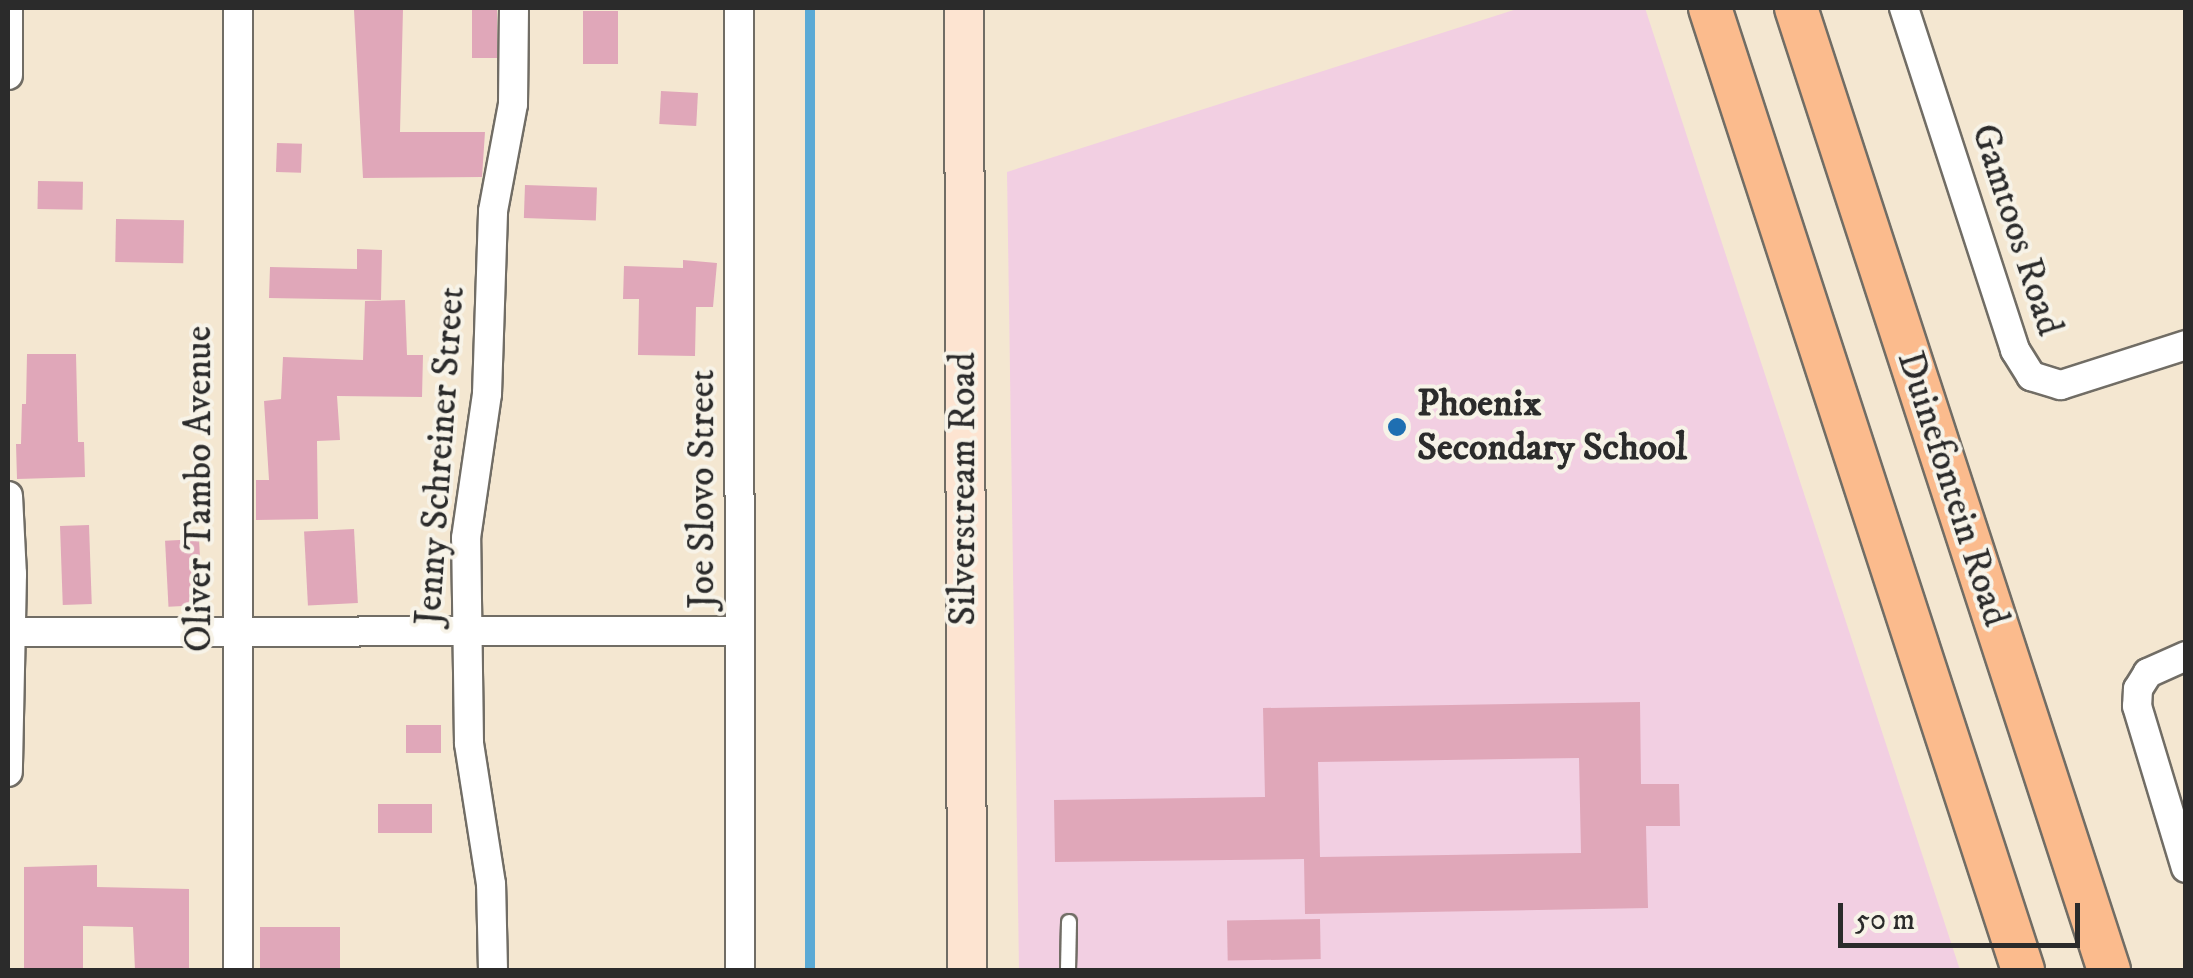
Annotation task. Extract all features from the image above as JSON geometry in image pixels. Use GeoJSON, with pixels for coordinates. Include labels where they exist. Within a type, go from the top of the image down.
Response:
{"type":"FeatureCollection","features":[{"type":"Feature","properties":{"kind":"main road"},"geometry":{"type":"LineString","coordinates":[[1710,8],[2022,970]]}},
{"type":"Feature","properties":{"kind":"main road","name":"Duinefontein Road"},"geometry":{"type":"LineString","coordinates":[[1796,8],[2109,970]]}},
{"type":"Feature","properties":{"kind":"street"},"geometry":{"type":"LineString","coordinates":[[8,8],[8,75]]}},
{"type":"Feature","properties":{"kind":"street","name":"Oliver Tambo Avenue"},"geometry":{"type":"LineString","coordinates":[[238,8],[238,970]]}},
{"type":"Feature","properties":{"kind":"street","name":"Jenny Schreiner Street"},"geometry":{"type":"LineString","coordinates":[[493,970],[491,884],[472,768],[465,634],[466,538],[487,394],[493,210],[512,104],[514,8]]}},
{"type":"Feature","properties":{"kind":"street","name":"Joe Slovo Street"},"geometry":{"type":"LineString","coordinates":[[739,8],[740,970]]}},
{"type":"Feature","properties":{"kind":"street","name":"Silverstream Road"},"geometry":{"type":"LineString","coordinates":[[964,8],[968,970]]}},
{"type":"Feature","properties":{"kind":"street","name":"Gamtoos Road"},"geometry":{"type":"LineString","coordinates":[[1904,8],[2015,350],[2031,376],[2061,385],[2186,346]]}},
{"type":"Feature","properties":{"kind":"street"},"geometry":{"type":"LineString","coordinates":[[8,496],[8,772]]}},
{"type":"Feature","properties":{"kind":"street"},"geometry":{"type":"LineString","coordinates":[[10,632],[740,631]]}},
{"type":"Feature","properties":{"kind":"street"},"geometry":{"type":"LineString","coordinates":[[2186,656],[2148,674],[2138,689],[2136,706],[2186,868]]}},
{"type":"Feature","properties":{"kind":"lane"},"geometry":{"type":"LineString","coordinates":[[1068,970],[1069,922]]}},
{"type":"Feature","properties":{"kind":"shaded area","name":"Phoenix Secondary School"},"geometry":{"type":"Polygon","coordinates":[[[1520,8],[1645,8],[1960,970],[1019,970],[1007,172],[1520,8]]]}},
{"type":"Feature","properties":{"kind":"building"},"geometry":{"type":"Polygon","coordinates":[[[472,8],[497,8],[497,58],[472,58],[472,8]]]}},
{"type":"Feature","properties":{"kind":"building"},"geometry":{"type":"Polygon","coordinates":[[[403,9],[400,132],[485,132],[482,177],[363,178],[354,10],[403,9]]]}},
{"type":"Feature","properties":{"kind":"building"},"geometry":{"type":"Polygon","coordinates":[[[583,11],[618,11],[618,64],[583,64],[583,11]]]}},
{"type":"Feature","properties":{"kind":"building"},"geometry":{"type":"Polygon","coordinates":[[[661,91],[698,93],[696,126],[659,124],[661,91]]]}},
{"type":"Feature","properties":{"kind":"building"},"geometry":{"type":"Polygon","coordinates":[[[277,143],[302,144],[301,173],[276,172],[277,143]]]}},
{"type":"Feature","properties":{"kind":"building"},"geometry":{"type":"Polygon","coordinates":[[[38,181],[83,182],[83,210],[38,209],[38,181]]]}},
{"type":"Feature","properties":{"kind":"building"},"geometry":{"type":"Polygon","coordinates":[[[525,185],[597,188],[596,220],[524,218],[525,185]]]}},
{"type":"Feature","properties":{"kind":"building"},"geometry":{"type":"Polygon","coordinates":[[[116,219],[184,220],[183,263],[115,262],[116,219]]]}},
{"type":"Feature","properties":{"kind":"building"},"geometry":{"type":"Polygon","coordinates":[[[357,249],[382,250],[381,300],[269,298],[270,267],[357,269],[357,249]]]}},
{"type":"Feature","properties":{"kind":"building"},"geometry":{"type":"Polygon","coordinates":[[[683,260],[717,263],[713,307],[696,307],[695,356],[638,355],[639,299],[623,299],[624,266],[683,268],[683,260]]]}},
{"type":"Feature","properties":{"kind":"building"},"geometry":{"type":"Polygon","coordinates":[[[405,300],[407,355],[423,355],[422,397],[337,396],[340,440],[317,441],[318,519],[256,520],[256,480],[269,480],[264,401],[281,399],[283,357],[363,360],[365,301],[405,300]]]}},
{"type":"Feature","properties":{"kind":"building"},"geometry":{"type":"Polygon","coordinates":[[[27,354],[76,354],[78,442],[84,442],[85,477],[17,479],[16,444],[21,444],[22,404],[26,404],[27,354]]]}},
{"type":"Feature","properties":{"kind":"building"},"geometry":{"type":"Polygon","coordinates":[[[89,525],[92,604],[63,605],[60,526],[89,525]]]}},
{"type":"Feature","properties":{"kind":"building"},"geometry":{"type":"Polygon","coordinates":[[[354,529],[358,603],[308,606],[304,532],[354,529]]]}},
{"type":"Feature","properties":{"kind":"building"},"geometry":{"type":"Polygon","coordinates":[[[199,539],[202,605],[169,607],[165,541],[199,539]]]}},
{"type":"Feature","properties":{"kind":"building"},"geometry":{"type":"Polygon","coordinates":[[[1640,702],[1641,784],[1679,784],[1680,826],[1646,826],[1648,908],[1305,914],[1304,859],[1055,862],[1054,800],[1265,797],[1263,708],[1640,702]],[[1579,758],[1318,762],[1320,857],[1581,853],[1579,758]]]}},
{"type":"Feature","properties":{"kind":"building"},"geometry":{"type":"Polygon","coordinates":[[[406,725],[441,725],[441,753],[406,753],[406,725]]]}},
{"type":"Feature","properties":{"kind":"building"},"geometry":{"type":"Polygon","coordinates":[[[378,804],[432,804],[432,833],[378,833],[378,804]]]}},
{"type":"Feature","properties":{"kind":"building"},"geometry":{"type":"Polygon","coordinates":[[[97,865],[97,887],[189,889],[189,968],[135,970],[133,927],[83,926],[83,970],[24,969],[24,867],[97,865]]]}},
{"type":"Feature","properties":{"kind":"building"},"geometry":{"type":"Polygon","coordinates":[[[1320,919],[1321,959],[1228,961],[1227,921],[1320,919]]]}},
{"type":"Feature","properties":{"kind":"building"},"geometry":{"type":"Polygon","coordinates":[[[260,927],[340,927],[340,968],[260,968],[260,927]]]}},
{"type":"Feature","properties":{"kind":"waterway"},"geometry":{"type":"LineString","coordinates":[[810,8],[810,970]]}},
{"type":"Feature","properties":{"kind":"place","name":"Phoenix Secondary School"},"geometry":{"type":"Point","coordinates":[1397,427]}}]}
